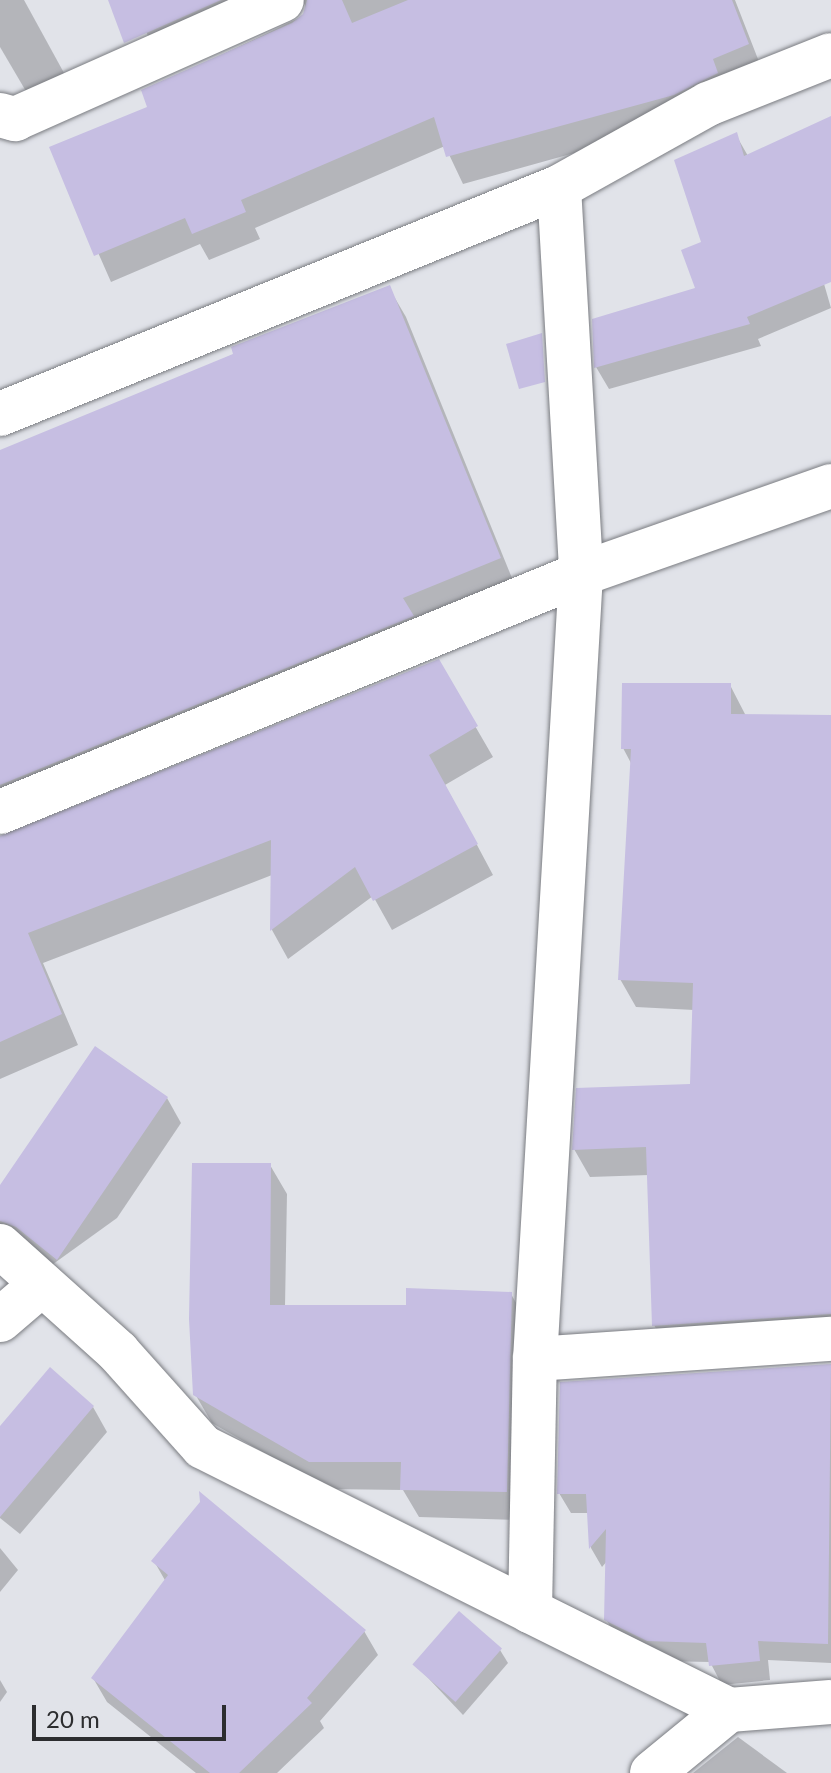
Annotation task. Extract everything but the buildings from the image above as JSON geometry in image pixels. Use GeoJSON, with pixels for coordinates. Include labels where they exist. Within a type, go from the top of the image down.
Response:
{"type":"FeatureCollection","features":[{"type":"Feature","properties":{"kind":"street"},"geometry":{"type":"LineString","coordinates":[[0,115],[15,119],[282,0]]}},
{"type":"Feature","properties":{"kind":"street"},"geometry":{"type":"LineString","coordinates":[[0,414],[559,187],[708,104],[831,55]]}},
{"type":"Feature","properties":{"kind":"street"},"geometry":{"type":"LineString","coordinates":[[530,1611],[535,1359],[581,574],[559,187]]}},
{"type":"Feature","properties":{"kind":"street"},"geometry":{"type":"LineString","coordinates":[[0,812],[581,574],[831,486]]}},
{"type":"Feature","properties":{"kind":"street"},"geometry":{"type":"LineString","coordinates":[[0,1246],[118,1352],[203,1447],[729,1710],[831,1702]]}},
{"type":"Feature","properties":{"kind":"street"},"geometry":{"type":"LineString","coordinates":[[0,1320],[42,1284]]}},
{"type":"Feature","properties":{"kind":"street"},"geometry":{"type":"LineString","coordinates":[[535,1359],[831,1339]]}},
{"type":"Feature","properties":{"kind":"street"},"geometry":{"type":"LineString","coordinates":[[652,1773],[729,1710]]}}]}
